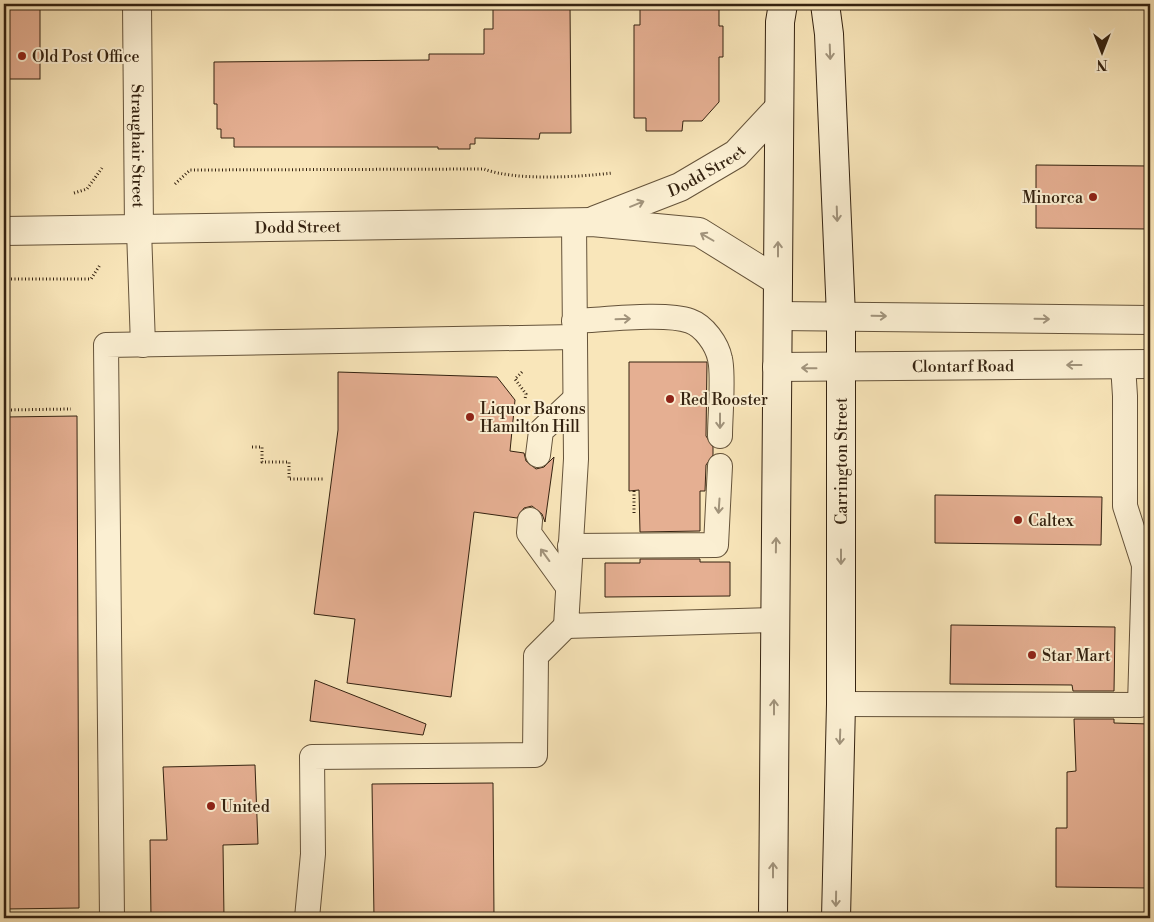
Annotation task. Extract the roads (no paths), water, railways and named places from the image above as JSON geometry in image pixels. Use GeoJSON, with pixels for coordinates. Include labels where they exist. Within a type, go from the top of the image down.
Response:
{"type":"FeatureCollection","features":[{"type":"Feature","properties":{"kind":"street","name":"Straughair Street"},"geometry":{"type":"LineString","coordinates":[[137,4],[139,230]]}},
{"type":"Feature","properties":{"kind":"street"},"geometry":{"type":"LineString","coordinates":[[773,918],[779,108],[780,22],[783,4]]}},
{"type":"Feature","properties":{"kind":"street","name":"Carrington Street"},"geometry":{"type":"LineString","coordinates":[[825,4],[829,34],[841,316],[841,704],[836,918]]}},
{"type":"Feature","properties":{"kind":"street","name":"Dodd Street"},"geometry":{"type":"LineString","coordinates":[[583,222],[680,187],[736,154],[779,108]]}},
{"type":"Feature","properties":{"kind":"street","name":"Dodd Street"},"geometry":{"type":"LineString","coordinates":[[4,231],[583,222],[699,232],[778,281]]}},
{"type":"Feature","properties":{"kind":"street"},"geometry":{"type":"LineString","coordinates":[[778,316],[1150,320]]}},
{"type":"Feature","properties":{"kind":"street","name":"Clontarf Road"},"geometry":{"type":"LineString","coordinates":[[777,367],[841,368],[1150,364]]}},
{"type":"Feature","properties":{"kind":"lane"},"geometry":{"type":"LineString","coordinates":[[307,918],[313,854],[312,757],[535,755],[536,656],[566,626],[576,459],[574,329],[583,222]]}},
{"type":"Feature","properties":{"kind":"lane"},"geometry":{"type":"LineString","coordinates":[[139,230],[142,345]]}},
{"type":"Feature","properties":{"kind":"lane"},"geometry":{"type":"LineString","coordinates":[[112,918],[106,346],[574,329],[674,317],[692,321],[703,329],[715,344],[721,360],[720,436]]}},
{"type":"Feature","properties":{"kind":"lane"},"geometry":{"type":"LineString","coordinates":[[841,704],[1145,705],[1144,566],[1125,506],[1125,396],[1123,365]]}},
{"type":"Feature","properties":{"kind":"lane"},"geometry":{"type":"LineString","coordinates":[[538,455],[541,431],[575,399]]}},
{"type":"Feature","properties":{"kind":"lane"},"geometry":{"type":"LineString","coordinates":[[570,546],[716,545],[720,466]]}},
{"type":"Feature","properties":{"kind":"lane"},"geometry":{"type":"LineString","coordinates":[[530,520],[529,533],[568,587]]}},
{"type":"Feature","properties":{"kind":"lane"},"geometry":{"type":"LineString","coordinates":[[566,626],[775,620]]}},
{"type":"Feature","properties":{"kind":"place","name":"Old Post Office"},"geometry":{"type":"Point","coordinates":[22,56]}},
{"type":"Feature","properties":{"kind":"place","name":"Minorca"},"geometry":{"type":"Point","coordinates":[1093,197]}},
{"type":"Feature","properties":{"kind":"place","name":"Red Rooster"},"geometry":{"type":"Point","coordinates":[670,399]}},
{"type":"Feature","properties":{"kind":"place","name":"Liquor Barons Hamilton Hill"},"geometry":{"type":"Point","coordinates":[470,417]}},
{"type":"Feature","properties":{"kind":"place","name":"Caltex"},"geometry":{"type":"Point","coordinates":[1018,520]}},
{"type":"Feature","properties":{"kind":"place","name":"Star Mart"},"geometry":{"type":"Point","coordinates":[1032,655]}},
{"type":"Feature","properties":{"kind":"place","name":"United"},"geometry":{"type":"Point","coordinates":[211,806]}}]}
